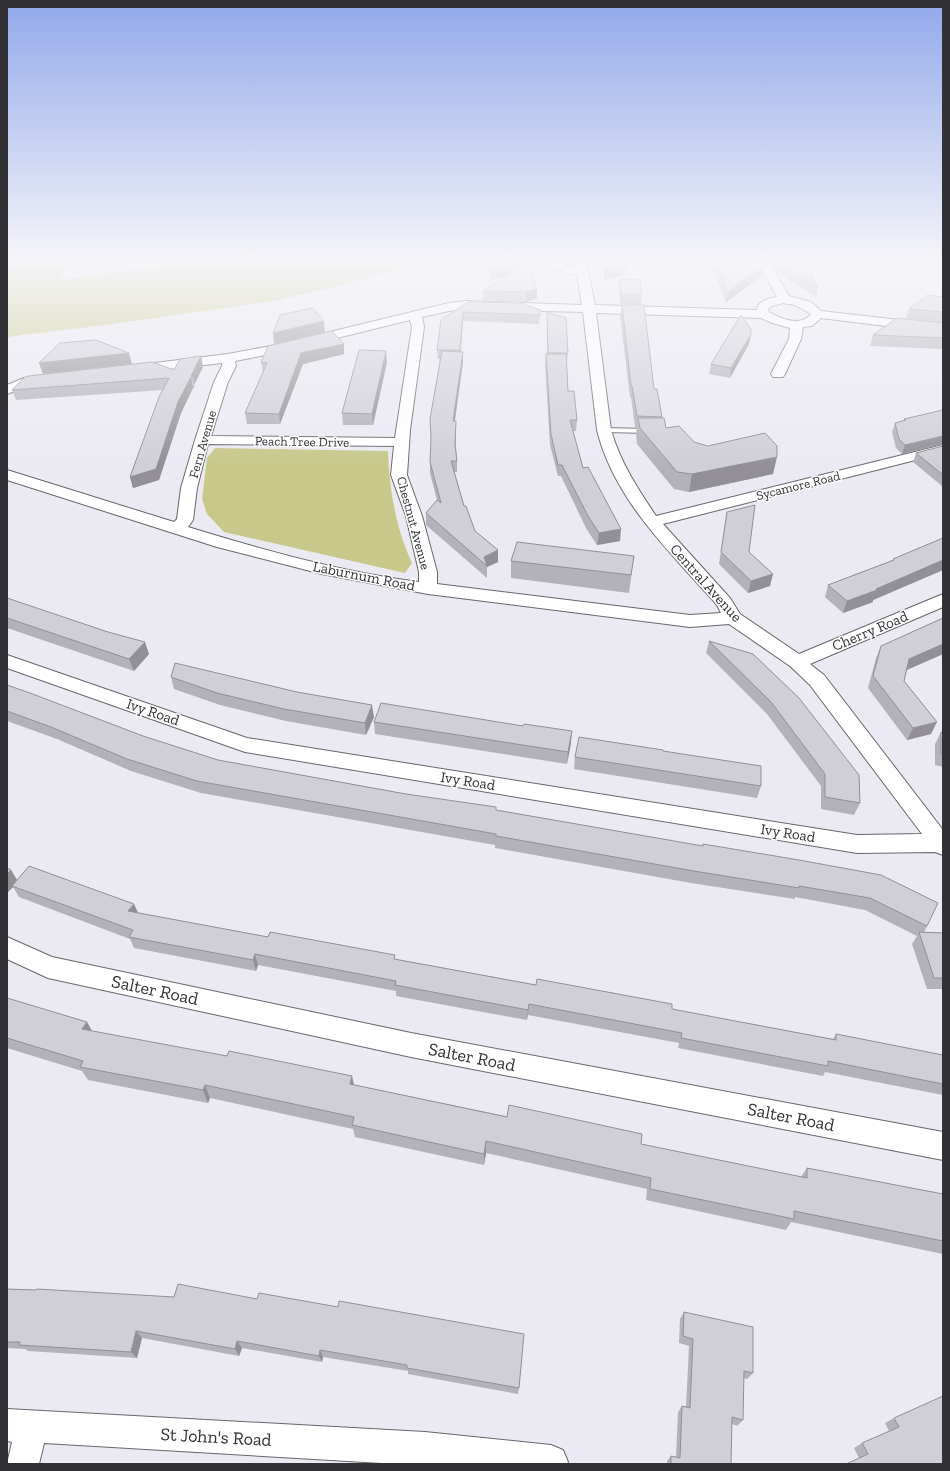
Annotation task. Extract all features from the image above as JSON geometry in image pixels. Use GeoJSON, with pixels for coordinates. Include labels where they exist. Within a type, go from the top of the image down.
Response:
{"type":"FeatureCollection","features":[{"type":"Feature","properties":{"kind":"street"},"geometry":{"type":"LineString","coordinates":[[124,370],[228,358],[276,349],[359,329]]}},
{"type":"Feature","properties":{"kind":"street","name":"Chestnut Avenue"},"geometry":{"type":"LineString","coordinates":[[418,329],[399,474],[414,516],[428,572],[428,589]]}},
{"type":"Feature","properties":{"kind":"street","name":"Central Avenue"},"geometry":{"type":"LineString","coordinates":[[592,329],[606,442],[624,480],[652,522],[724,602],[733,618],[796,662],[817,680],[942,844]]}},
{"type":"Feature","properties":{"kind":"street"},"geometry":{"type":"LineString","coordinates":[[778,374],[795,339],[796,329]]}},
{"type":"Feature","properties":{"kind":"street","name":"Fern Avenue"},"geometry":{"type":"LineString","coordinates":[[177,529],[185,520],[189,488],[202,440],[229,366],[228,358]]}},
{"type":"Feature","properties":{"kind":"street"},"geometry":{"type":"LineString","coordinates":[[7,390],[29,381],[53,378]]}},
{"type":"Feature","properties":{"kind":"street","name":"Peach Tree Drive"},"geometry":{"type":"LineString","coordinates":[[202,440],[402,442]]}},
{"type":"Feature","properties":{"kind":"street","name":"Sycamore Road"},"geometry":{"type":"LineString","coordinates":[[652,522],[943,448]]}},
{"type":"Feature","properties":{"kind":"street","name":"Laburnum Road"},"geometry":{"type":"LineString","coordinates":[[7,475],[224,544],[322,568],[403,585],[690,621],[733,618]]}},
{"type":"Feature","properties":{"kind":"street","name":"Cherry Road"},"geometry":{"type":"LineString","coordinates":[[796,662],[943,600]]}},
{"type":"Feature","properties":{"kind":"street","name":"Ivy Road"},"geometry":{"type":"LineString","coordinates":[[7,661],[245,745],[857,844],[942,844]]}},
{"type":"Feature","properties":{"kind":"street","name":"Salter Road"},"geometry":{"type":"LineString","coordinates":[[7,947],[48,967],[411,1045],[943,1146]]}},
{"type":"Feature","properties":{"kind":"street"},"geometry":{"type":"LineString","coordinates":[[20,1426],[22,1464]]}},
{"type":"Feature","properties":{"kind":"street","name":"St John's Road"},"geometry":{"type":"LineString","coordinates":[[20,1426],[424,1457],[551,1462]]}},
{"type":"Feature","properties":{"kind":"lane"},"geometry":{"type":"LineString","coordinates":[[604,430],[656,431]]}},
{"type":"Feature","properties":{"kind":"green space"},"geometry":{"type":"Polygon","coordinates":[[[7,329],[75,329],[7,337],[7,329]]]}},
{"type":"Feature","properties":{"kind":"green space"},"geometry":{"type":"Polygon","coordinates":[[[215,448],[388,451],[394,508],[406,550],[412,563],[405,573],[224,532],[207,514],[202,499],[207,458],[215,448]]]}},
{"type":"Feature","properties":{"kind":"building"},"geometry":{"type":"Polygon","coordinates":[[[275,329],[292,329],[273,333],[275,329]]]}},
{"type":"Feature","properties":{"kind":"building"},"geometry":{"type":"Polygon","coordinates":[[[440,329],[462,329],[460,350],[437,350],[440,329]]]}},
{"type":"Feature","properties":{"kind":"building"},"geometry":{"type":"Polygon","coordinates":[[[547,329],[567,329],[568,353],[548,353],[547,329]]]}},
{"type":"Feature","properties":{"kind":"building"},"geometry":{"type":"Polygon","coordinates":[[[625,329],[647,329],[654,389],[657,389],[662,417],[637,416],[631,386],[625,329]]]}},
{"type":"Feature","properties":{"kind":"building"},"geometry":{"type":"Polygon","coordinates":[[[733,329],[751,329],[751,334],[731,368],[711,364],[733,329]]]}},
{"type":"Feature","properties":{"kind":"building"},"geometry":{"type":"Polygon","coordinates":[[[882,329],[943,329],[943,338],[873,335],[882,329]]]}},
{"type":"Feature","properties":{"kind":"building"},"geometry":{"type":"Polygon","coordinates":[[[332,331],[344,344],[301,353],[279,414],[245,413],[267,363],[261,362],[268,346],[332,331]]]}},
{"type":"Feature","properties":{"kind":"building"},"geometry":{"type":"Polygon","coordinates":[[[96,340],[129,353],[39,363],[60,343],[96,340]]]}},
{"type":"Feature","properties":{"kind":"building"},"geometry":{"type":"Polygon","coordinates":[[[359,350],[386,351],[372,414],[342,413],[359,350]]]}},
{"type":"Feature","properties":{"kind":"building"},"geometry":{"type":"Polygon","coordinates":[[[442,351],[463,352],[453,421],[456,421],[455,444],[457,461],[451,461],[464,506],[466,506],[475,531],[498,550],[484,557],[487,566],[426,513],[437,500],[441,503],[430,462],[430,419],[442,351]]]}},
{"type":"Feature","properties":{"kind":"building"},"geometry":{"type":"Polygon","coordinates":[[[546,354],[566,354],[568,391],[574,391],[577,420],[570,420],[583,468],[588,467],[621,529],[599,533],[588,516],[562,465],[558,465],[551,434],[546,354]]]}},
{"type":"Feature","properties":{"kind":"building"},"geometry":{"type":"Polygon","coordinates":[[[201,356],[191,376],[193,377],[191,377],[178,402],[156,469],[130,477],[159,397],[169,378],[12,390],[25,377],[29,376],[152,362],[174,370],[180,359],[201,356]]]}},
{"type":"Feature","properties":{"kind":"building"},"geometry":{"type":"Polygon","coordinates":[[[943,410],[943,436],[905,445],[899,439],[895,423],[906,420],[904,419],[943,410]]]}},
{"type":"Feature","properties":{"kind":"building"},"geometry":{"type":"Polygon","coordinates":[[[638,418],[664,418],[666,428],[679,426],[694,442],[708,446],[765,433],[777,446],[777,457],[692,474],[677,472],[640,428],[638,418]]]}},
{"type":"Feature","properties":{"kind":"building"},"geometry":{"type":"Polygon","coordinates":[[[943,446],[943,475],[916,453],[943,446]]]}},
{"type":"Feature","properties":{"kind":"building"},"geometry":{"type":"Polygon","coordinates":[[[755,505],[749,552],[773,574],[751,581],[721,552],[727,512],[755,505]]]}},
{"type":"Feature","properties":{"kind":"building"},"geometry":{"type":"Polygon","coordinates":[[[943,538],[943,560],[876,589],[877,590],[847,601],[828,585],[894,560],[893,559],[943,538]]]}},
{"type":"Feature","properties":{"kind":"building"},"geometry":{"type":"Polygon","coordinates":[[[517,542],[634,556],[631,575],[511,561],[517,542]]]}},
{"type":"Feature","properties":{"kind":"building"},"geometry":{"type":"Polygon","coordinates":[[[7,598],[108,632],[145,642],[129,659],[7,618],[7,598]]]}},
{"type":"Feature","properties":{"kind":"building"},"geometry":{"type":"Polygon","coordinates":[[[943,618],[943,644],[909,659],[904,681],[937,722],[913,728],[873,676],[881,646],[943,618]]]}},
{"type":"Feature","properties":{"kind":"building"},"geometry":{"type":"Polygon","coordinates":[[[709,641],[753,654],[799,698],[859,775],[860,803],[825,797],[825,774],[771,702],[709,641]]]}},
{"type":"Feature","properties":{"kind":"building"},"geometry":{"type":"Polygon","coordinates":[[[175,663],[297,692],[372,705],[365,723],[284,709],[217,693],[171,677],[175,663]]]}},
{"type":"Feature","properties":{"kind":"building"},"geometry":{"type":"Polygon","coordinates":[[[7,685],[143,736],[218,760],[406,794],[496,807],[496,810],[703,846],[703,844],[881,875],[938,903],[927,926],[870,898],[694,871],[197,781],[127,759],[51,727],[7,711],[7,685]]]}},
{"type":"Feature","properties":{"kind":"building"},"geometry":{"type":"Polygon","coordinates":[[[381,703],[523,726],[524,724],[572,731],[568,752],[374,722],[381,703]]]}},
{"type":"Feature","properties":{"kind":"building"},"geometry":{"type":"Polygon","coordinates":[[[941,732],[943,733],[943,754],[941,753],[941,732]]]}},
{"type":"Feature","properties":{"kind":"building"},"geometry":{"type":"Polygon","coordinates":[[[579,737],[761,766],[761,786],[575,757],[579,737]]]}},
{"type":"Feature","properties":{"kind":"building"},"geometry":{"type":"Polygon","coordinates":[[[29,866],[134,904],[128,911],[268,937],[270,932],[395,955],[394,959],[536,985],[537,979],[672,1004],[672,1009],[836,1040],[836,1034],[943,1055],[943,1084],[828,1061],[828,1066],[681,1038],[682,1033],[529,1004],[528,1010],[395,985],[396,981],[255,954],[253,960],[129,937],[133,930],[12,886],[29,866]]]}},
{"type":"Feature","properties":{"kind":"building"},"geometry":{"type":"Polygon","coordinates":[[[7,868],[11,870],[7,874],[7,868]]]}},
{"type":"Feature","properties":{"kind":"building"},"geometry":{"type":"Polygon","coordinates":[[[919,932],[943,933],[943,978],[934,978],[919,932]]]}},
{"type":"Feature","properties":{"kind":"building"},"geometry":{"type":"Polygon","coordinates":[[[7,998],[87,1022],[82,1029],[227,1056],[229,1051],[352,1076],[350,1084],[507,1117],[509,1105],[642,1134],[641,1144],[807,1178],[807,1168],[943,1194],[943,1241],[794,1211],[794,1219],[650,1189],[651,1178],[486,1141],[484,1154],[352,1125],[354,1117],[205,1085],[203,1090],[80,1067],[83,1061],[7,1038],[7,998]]]}},
{"type":"Feature","properties":{"kind":"building"},"geometry":{"type":"Polygon","coordinates":[[[178,1284],[257,1299],[259,1293],[338,1307],[339,1301],[524,1334],[519,1388],[407,1368],[407,1365],[320,1350],[319,1356],[237,1341],[235,1349],[136,1331],[131,1352],[19,1345],[20,1342],[7,1342],[7,1289],[37,1289],[174,1297],[178,1284]]]}},
{"type":"Feature","properties":{"kind":"building"},"geometry":{"type":"Polygon","coordinates":[[[684,1312],[753,1327],[753,1373],[744,1371],[743,1420],[732,1417],[731,1464],[671,1464],[671,1456],[680,1458],[682,1406],[690,1408],[693,1339],[683,1336],[684,1312]]]}},
{"type":"Feature","properties":{"kind":"building"},"geometry":{"type":"Polygon","coordinates":[[[943,1396],[943,1464],[846,1464],[868,1454],[862,1443],[899,1427],[894,1418],[943,1396]]]}}]}
